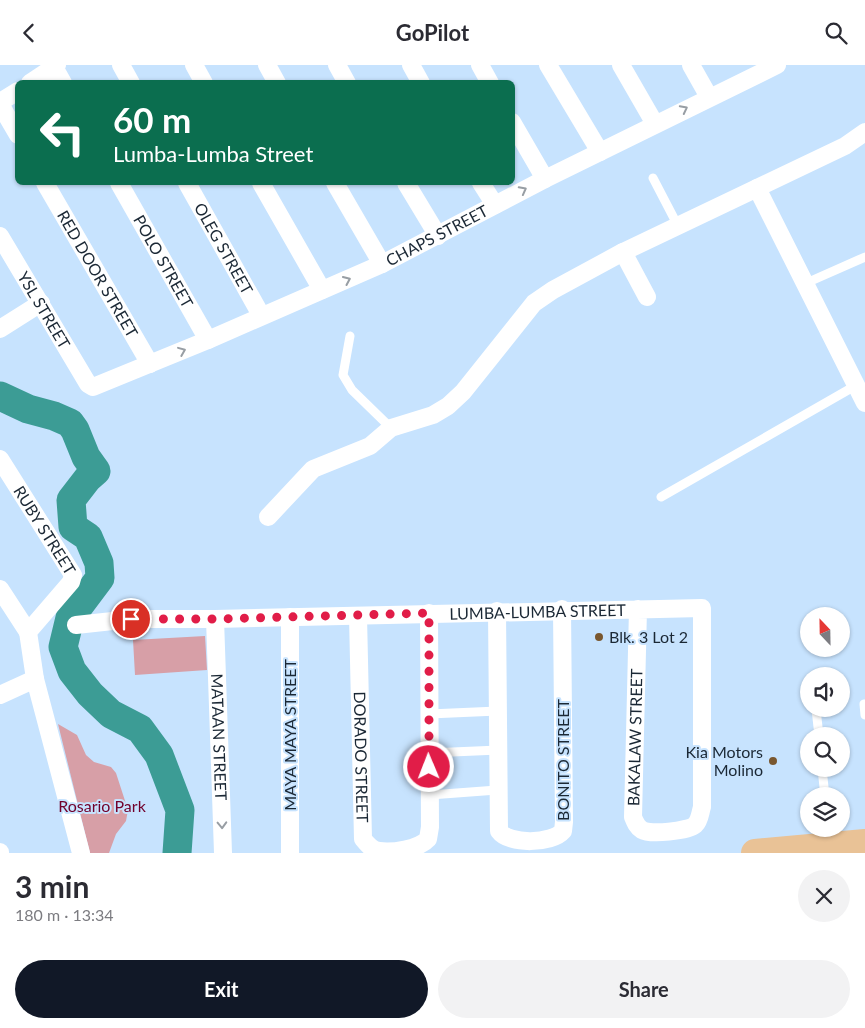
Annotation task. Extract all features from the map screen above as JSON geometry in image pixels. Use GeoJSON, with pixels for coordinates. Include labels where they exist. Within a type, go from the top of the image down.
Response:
{"type":"FeatureCollection","features":[{"type":"Feature","properties":{"kind":"main road"},"geometry":{"type":"LineString","coordinates":[[754,853],[829,842],[865,843]]}},
{"type":"Feature","properties":{"kind":"street"},"geometry":{"type":"LineString","coordinates":[[121,65],[129,80]]}},
{"type":"Feature","properties":{"kind":"street"},"geometry":{"type":"LineString","coordinates":[[194,65],[202,80]]}},
{"type":"Feature","properties":{"kind":"street"},"geometry":{"type":"LineString","coordinates":[[267,65],[275,80]]}},
{"type":"Feature","properties":{"kind":"street"},"geometry":{"type":"LineString","coordinates":[[337,65],[345,80]]}},
{"type":"Feature","properties":{"kind":"street"},"geometry":{"type":"LineString","coordinates":[[411,65],[420,80]]}},
{"type":"Feature","properties":{"kind":"street"},"geometry":{"type":"LineString","coordinates":[[480,65],[488,80]]}},
{"type":"Feature","properties":{"kind":"street"},"geometry":{"type":"LineString","coordinates":[[548,65],[600,152]]}},
{"type":"Feature","properties":{"kind":"street"},"geometry":{"type":"LineString","coordinates":[[621,65],[655,124]]}},
{"type":"Feature","properties":{"kind":"street"},"geometry":{"type":"LineString","coordinates":[[691,65],[709,97]]}},
{"type":"Feature","properties":{"kind":"street"},"geometry":{"type":"LineString","coordinates":[[35,80],[56,66],[62,80]]}},
{"type":"Feature","properties":{"kind":"street","name":"CHAPS STREET"},"geometry":{"type":"LineString","coordinates":[[88,384],[93,387],[150,364],[382,264],[767,67]]}},
{"type":"Feature","properties":{"kind":"street"},"geometry":{"type":"LineString","coordinates":[[15,93],[0,103],[15,130]]}},
{"type":"Feature","properties":{"kind":"street"},"geometry":{"type":"LineString","coordinates":[[515,127],[545,179]]}},
{"type":"Feature","properties":{"kind":"street"},"geometry":{"type":"LineString","coordinates":[[268,517],[313,469],[370,445],[391,428],[433,415],[448,405],[463,392],[534,303],[553,290],[623,252],[845,146],[865,132]]}},
{"type":"Feature","properties":{"kind":"street","name":"RED DOOR STREET"},"geometry":{"type":"LineString","coordinates":[[46,185],[150,364]]}},
{"type":"Feature","properties":{"kind":"street","name":"POLO STREET"},"geometry":{"type":"LineString","coordinates":[[120,185],[208,340]]}},
{"type":"Feature","properties":{"kind":"street","name":"OLEG STREET"},"geometry":{"type":"LineString","coordinates":[[188,185],[261,315]]}},
{"type":"Feature","properties":{"kind":"street"},"geometry":{"type":"LineString","coordinates":[[262,185],[322,290]]}},
{"type":"Feature","properties":{"kind":"street"},"geometry":{"type":"LineString","coordinates":[[336,185],[382,264]]}},
{"type":"Feature","properties":{"kind":"street"},"geometry":{"type":"LineString","coordinates":[[407,185],[438,236]]}},
{"type":"Feature","properties":{"kind":"street"},"geometry":{"type":"LineString","coordinates":[[482,185],[495,205]]}},
{"type":"Feature","properties":{"kind":"street"},"geometry":{"type":"LineString","coordinates":[[757,188],[804,285],[860,385],[865,403]]}},
{"type":"Feature","properties":{"kind":"street","name":"YSL STREET"},"geometry":{"type":"LineString","coordinates":[[3,247],[41,303],[88,384]]}},
{"type":"Feature","properties":{"kind":"street"},"geometry":{"type":"LineString","coordinates":[[623,252],[647,297]]}},
{"type":"Feature","properties":{"kind":"street"},"geometry":{"type":"LineString","coordinates":[[0,329],[41,303]]}},
{"type":"Feature","properties":{"kind":"street","name":"RUBY STREET"},"geometry":{"type":"LineString","coordinates":[[0,459],[73,575],[71,582],[28,631]]}},
{"type":"Feature","properties":{"kind":"street"},"geometry":{"type":"LineString","coordinates":[[0,589],[28,631],[35,679],[81,853]]}},
{"type":"Feature","properties":{"kind":"street","name":"LUMBA-LUMBA STREET"},"geometry":{"type":"LineString","coordinates":[[76,625],[131,619],[358,616],[562,609],[702,608]]}},
{"type":"Feature","properties":{"kind":"street","name":"BAKALAW STREET"},"geometry":{"type":"LineString","coordinates":[[638,609],[634,817],[636,825],[649,832],[683,830],[694,826],[699,819],[702,807],[702,608]]}},
{"type":"Feature","properties":{"kind":"street","name":"BONITO STREET"},"geometry":{"type":"LineString","coordinates":[[497,611],[499,750],[497,790],[499,831],[503,837],[512,840],[551,840],[563,831],[562,609]]}},
{"type":"Feature","properties":{"kind":"street","name":"DORADO STREET"},"geometry":{"type":"LineString","coordinates":[[358,616],[363,839],[368,845],[378,851],[416,848],[423,845],[428,839],[430,827],[429,613]]}},
{"type":"Feature","properties":{"kind":"street","name":"MAYA MAYA STREET"},"geometry":{"type":"LineString","coordinates":[[290,617],[290,853]]}},
{"type":"Feature","properties":{"kind":"street","name":"MATAAN STREET"},"geometry":{"type":"LineString","coordinates":[[215,619],[223,853]]}},
{"type":"Feature","properties":{"kind":"street"},"geometry":{"type":"LineString","coordinates":[[0,695],[35,679]]}},
{"type":"Feature","properties":{"kind":"lane"},"geometry":{"type":"LineString","coordinates":[[653,178],[678,226]]}},
{"type":"Feature","properties":{"kind":"lane"},"geometry":{"type":"LineString","coordinates":[[804,285],[865,257]]}},
{"type":"Feature","properties":{"kind":"lane"},"geometry":{"type":"LineString","coordinates":[[350,336],[344,375],[352,390],[391,428]]}},
{"type":"Feature","properties":{"kind":"lane"},"geometry":{"type":"LineString","coordinates":[[661,497],[860,385]]}},
{"type":"Feature","properties":{"kind":"lane"},"geometry":{"type":"LineString","coordinates":[[864,704],[865,715]]}},
{"type":"Feature","properties":{"kind":"lane"},"geometry":{"type":"LineString","coordinates":[[429,714],[498,711]]}},
{"type":"Feature","properties":{"kind":"lane"},"geometry":{"type":"LineString","coordinates":[[429,753],[499,750]]}},
{"type":"Feature","properties":{"kind":"lane"},"geometry":{"type":"LineString","coordinates":[[430,795],[497,790]]}},
{"type":"Feature","properties":{"kind":"green space"},"geometry":{"type":"Polygon","coordinates":[[[205,636],[207,670],[135,675],[133,640],[205,636]]]}},
{"type":"Feature","properties":{"kind":"green space","name":"Rosario Park"},"geometry":{"type":"Polygon","coordinates":[[[58,724],[77,735],[86,755],[94,762],[111,767],[116,773],[128,810],[126,821],[116,834],[109,853],[90,853],[58,724]]]}},
{"type":"Feature","properties":{"kind":"waterway"},"geometry":{"type":"LineString","coordinates":[[0,396],[28,409],[54,416],[70,423],[75,430],[86,457],[96,471],[71,500],[73,527],[88,537],[99,563],[100,578],[70,618],[63,647],[72,671],[90,694],[111,714],[140,729],[159,755],[180,810],[177,853]]}},
{"type":"Feature","properties":{"kind":"place","name":"Blk. 3 Lot 2"},"geometry":{"type":"Point","coordinates":[599,637]}},
{"type":"Feature","properties":{"kind":"place","name":"Kia Motors Molino"},"geometry":{"type":"Point","coordinates":[773,761]}},
{"type":"Feature","properties":{"kind":"route"},"geometry":{"type":"LineString","coordinates":[[131,619],[215,619],[429,613],[429,767]]}}]}
